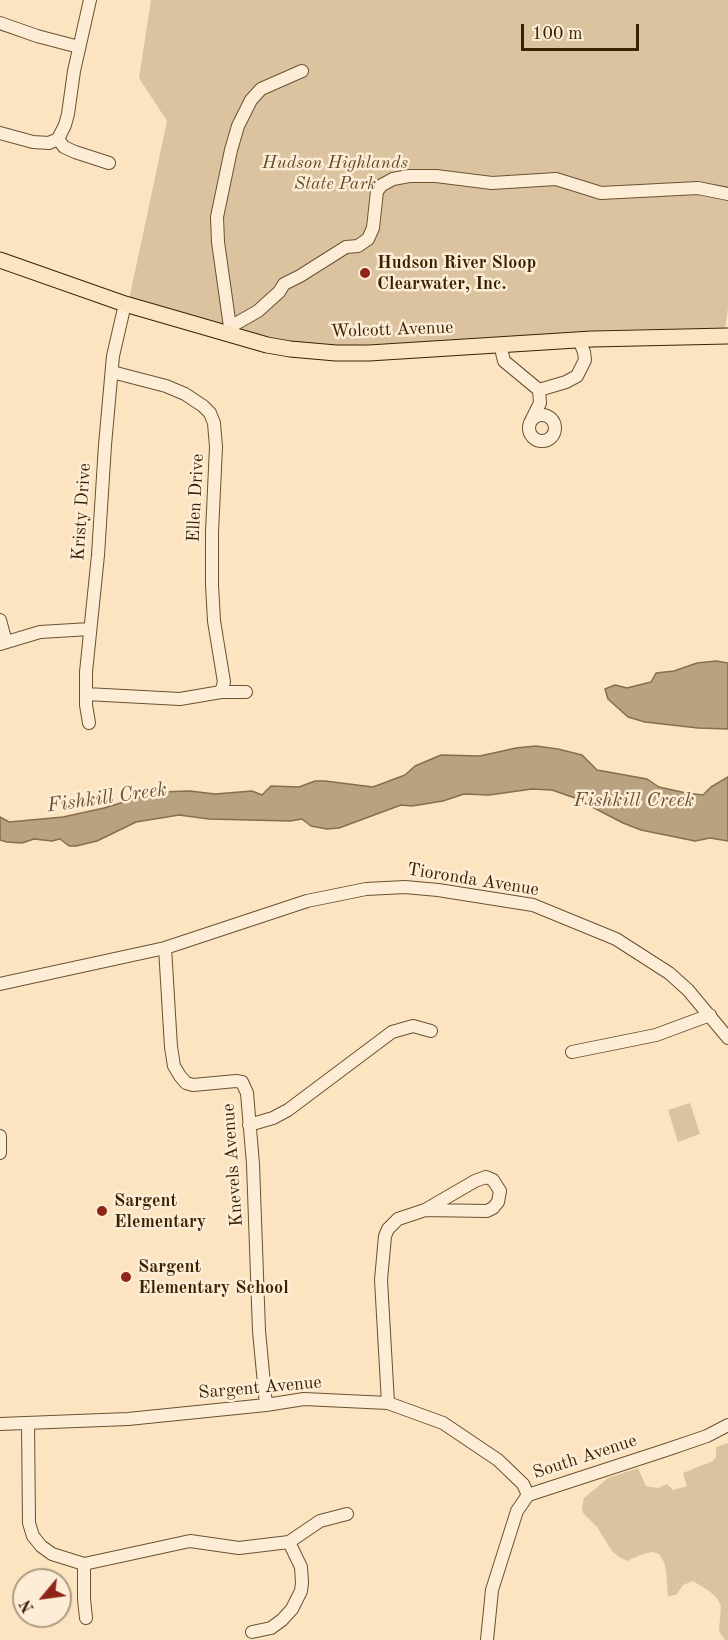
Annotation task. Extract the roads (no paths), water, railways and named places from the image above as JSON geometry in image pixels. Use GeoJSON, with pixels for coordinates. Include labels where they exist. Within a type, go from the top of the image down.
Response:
{"type":"FeatureCollection","features":[{"type":"Feature","properties":{"kind":"main road","name":"Wolcott Avenue"},"geometry":{"type":"LineString","coordinates":[[0,260],[125,304],[228,330],[267,345],[336,353],[579,340],[728,336]]}},
{"type":"Feature","properties":{"kind":"street"},"geometry":{"type":"LineString","coordinates":[[0,133],[33,142],[49,143],[58,139],[68,114],[79,47],[90,0]]}},
{"type":"Feature","properties":{"kind":"street"},"geometry":{"type":"LineString","coordinates":[[0,23],[79,47]]}},
{"type":"Feature","properties":{"kind":"street"},"geometry":{"type":"LineString","coordinates":[[302,71],[261,89],[251,100],[238,126],[231,150],[218,217],[218,242],[228,330],[258,311],[279,292],[284,284],[346,247],[358,246],[368,239],[373,228],[377,191],[393,179],[409,176],[436,177],[492,183],[556,178],[601,193],[698,188],[728,194]]}},
{"type":"Feature","properties":{"kind":"street"},"geometry":{"type":"LineString","coordinates":[[58,139],[64,147],[109,163]]}},
{"type":"Feature","properties":{"kind":"street","name":"Kristy Drive"},"geometry":{"type":"LineString","coordinates":[[89,723],[86,694],[90,629],[113,356],[125,304]]}},
{"type":"Feature","properties":{"kind":"street"},"geometry":{"type":"LineString","coordinates":[[539,390],[566,382],[577,376],[585,360],[579,340]]}},
{"type":"Feature","properties":{"kind":"street"},"geometry":{"type":"LineString","coordinates":[[500,344],[504,361],[539,390],[540,403],[532,419]]}},
{"type":"Feature","properties":{"kind":"street","name":"Ellen Drive"},"geometry":{"type":"LineString","coordinates":[[112,372],[166,386],[186,394],[210,413],[214,423],[216,458],[212,585],[214,621],[224,682],[221,692]]}},
{"type":"Feature","properties":{"kind":"street"},"geometry":{"type":"LineString","coordinates":[[0,620],[3,643],[40,632],[90,629]]}},
{"type":"Feature","properties":{"kind":"street"},"geometry":{"type":"LineString","coordinates":[[86,694],[180,699],[221,692],[246,692]]}},
{"type":"Feature","properties":{"kind":"street","name":"Tioronda Avenue"},"geometry":{"type":"LineString","coordinates":[[0,984],[165,948],[307,901],[394,886],[438,890],[533,906],[616,939],[669,973],[688,990],[728,1038]]}},
{"type":"Feature","properties":{"kind":"street","name":"Knevels Avenue"},"geometry":{"type":"LineString","coordinates":[[165,948],[174,1066],[186,1083],[236,1081],[242,1082],[247,1093],[266,1405]]}},
{"type":"Feature","properties":{"kind":"street"},"geometry":{"type":"LineString","coordinates":[[572,1052],[656,1035],[710,1015]]}},
{"type":"Feature","properties":{"kind":"street"},"geometry":{"type":"LineString","coordinates":[[249,1125],[273,1118],[288,1110],[392,1032],[413,1026],[431,1031]]}},
{"type":"Feature","properties":{"kind":"street"},"geometry":{"type":"LineString","coordinates":[[0,1136],[0,1153]]}},
{"type":"Feature","properties":{"kind":"street"},"geometry":{"type":"LineString","coordinates":[[388,1403],[381,1280],[385,1236],[388,1229],[398,1219],[425,1210],[486,1177],[493,1180],[500,1191],[498,1202],[493,1208],[487,1210],[425,1210]]}},
{"type":"Feature","properties":{"kind":"street","name":"Sargent Avenue"},"geometry":{"type":"LineString","coordinates":[[0,1424],[128,1419],[304,1399],[388,1403],[443,1423],[498,1460],[523,1484],[528,1495]]}},
{"type":"Feature","properties":{"kind":"street"},"geometry":{"type":"LineString","coordinates":[[28,1423],[29,1523],[33,1536],[52,1554],[84,1564],[190,1541],[239,1548],[289,1542],[320,1521],[347,1514]]}},
{"type":"Feature","properties":{"kind":"street","name":"South Avenue"},"geometry":{"type":"LineString","coordinates":[[487,1640],[492,1590],[517,1511],[528,1495],[707,1436],[728,1425]]}},
{"type":"Feature","properties":{"kind":"street"},"geometry":{"type":"LineString","coordinates":[[252,1632],[271,1628],[282,1620],[292,1609],[301,1591],[301,1567],[289,1542]]}},
{"type":"Feature","properties":{"kind":"street"},"geometry":{"type":"LineString","coordinates":[[84,1564],[86,1618]]}},
{"type":"Feature","properties":{"kind":"water"},"geometry":{"type":"Polygon","coordinates":[[[716,661],[728,663],[728,729],[645,722],[628,717],[608,699],[605,689],[615,685],[627,688],[651,682],[656,673],[716,661]]]}},
{"type":"Feature","properties":{"kind":"water","name":"Fishkill Creek"},"geometry":{"type":"Polygon","coordinates":[[[536,746],[582,755],[597,770],[647,779],[659,787],[686,793],[703,795],[711,787],[728,777],[728,841],[710,838],[695,841],[641,830],[575,798],[552,790],[532,789],[489,795],[464,794],[443,801],[412,806],[401,805],[339,828],[327,829],[311,826],[302,819],[290,821],[209,819],[179,815],[136,822],[97,841],[76,846],[69,846],[60,839],[52,841],[34,839],[22,843],[0,840],[0,817],[9,822],[63,817],[104,808],[157,792],[190,791],[215,794],[252,791],[262,795],[271,786],[299,787],[315,781],[373,787],[405,775],[415,766],[441,755],[480,756],[536,746]]]}},
{"type":"Feature","properties":{"kind":"place","name":"Hudson River Sloop Clearwater, Inc."},"geometry":{"type":"Point","coordinates":[365,273]}},
{"type":"Feature","properties":{"kind":"place","name":"Sargent Elementary"},"geometry":{"type":"Point","coordinates":[102,1211]}},
{"type":"Feature","properties":{"kind":"place","name":"Sargent Elementary School"},"geometry":{"type":"Point","coordinates":[126,1277]}},
{"type":"Feature","properties":{"kind":"park label","name":"Hudson Highlands State Park"},"geometry":{"type":"Point","coordinates":[335,174]}}]}
